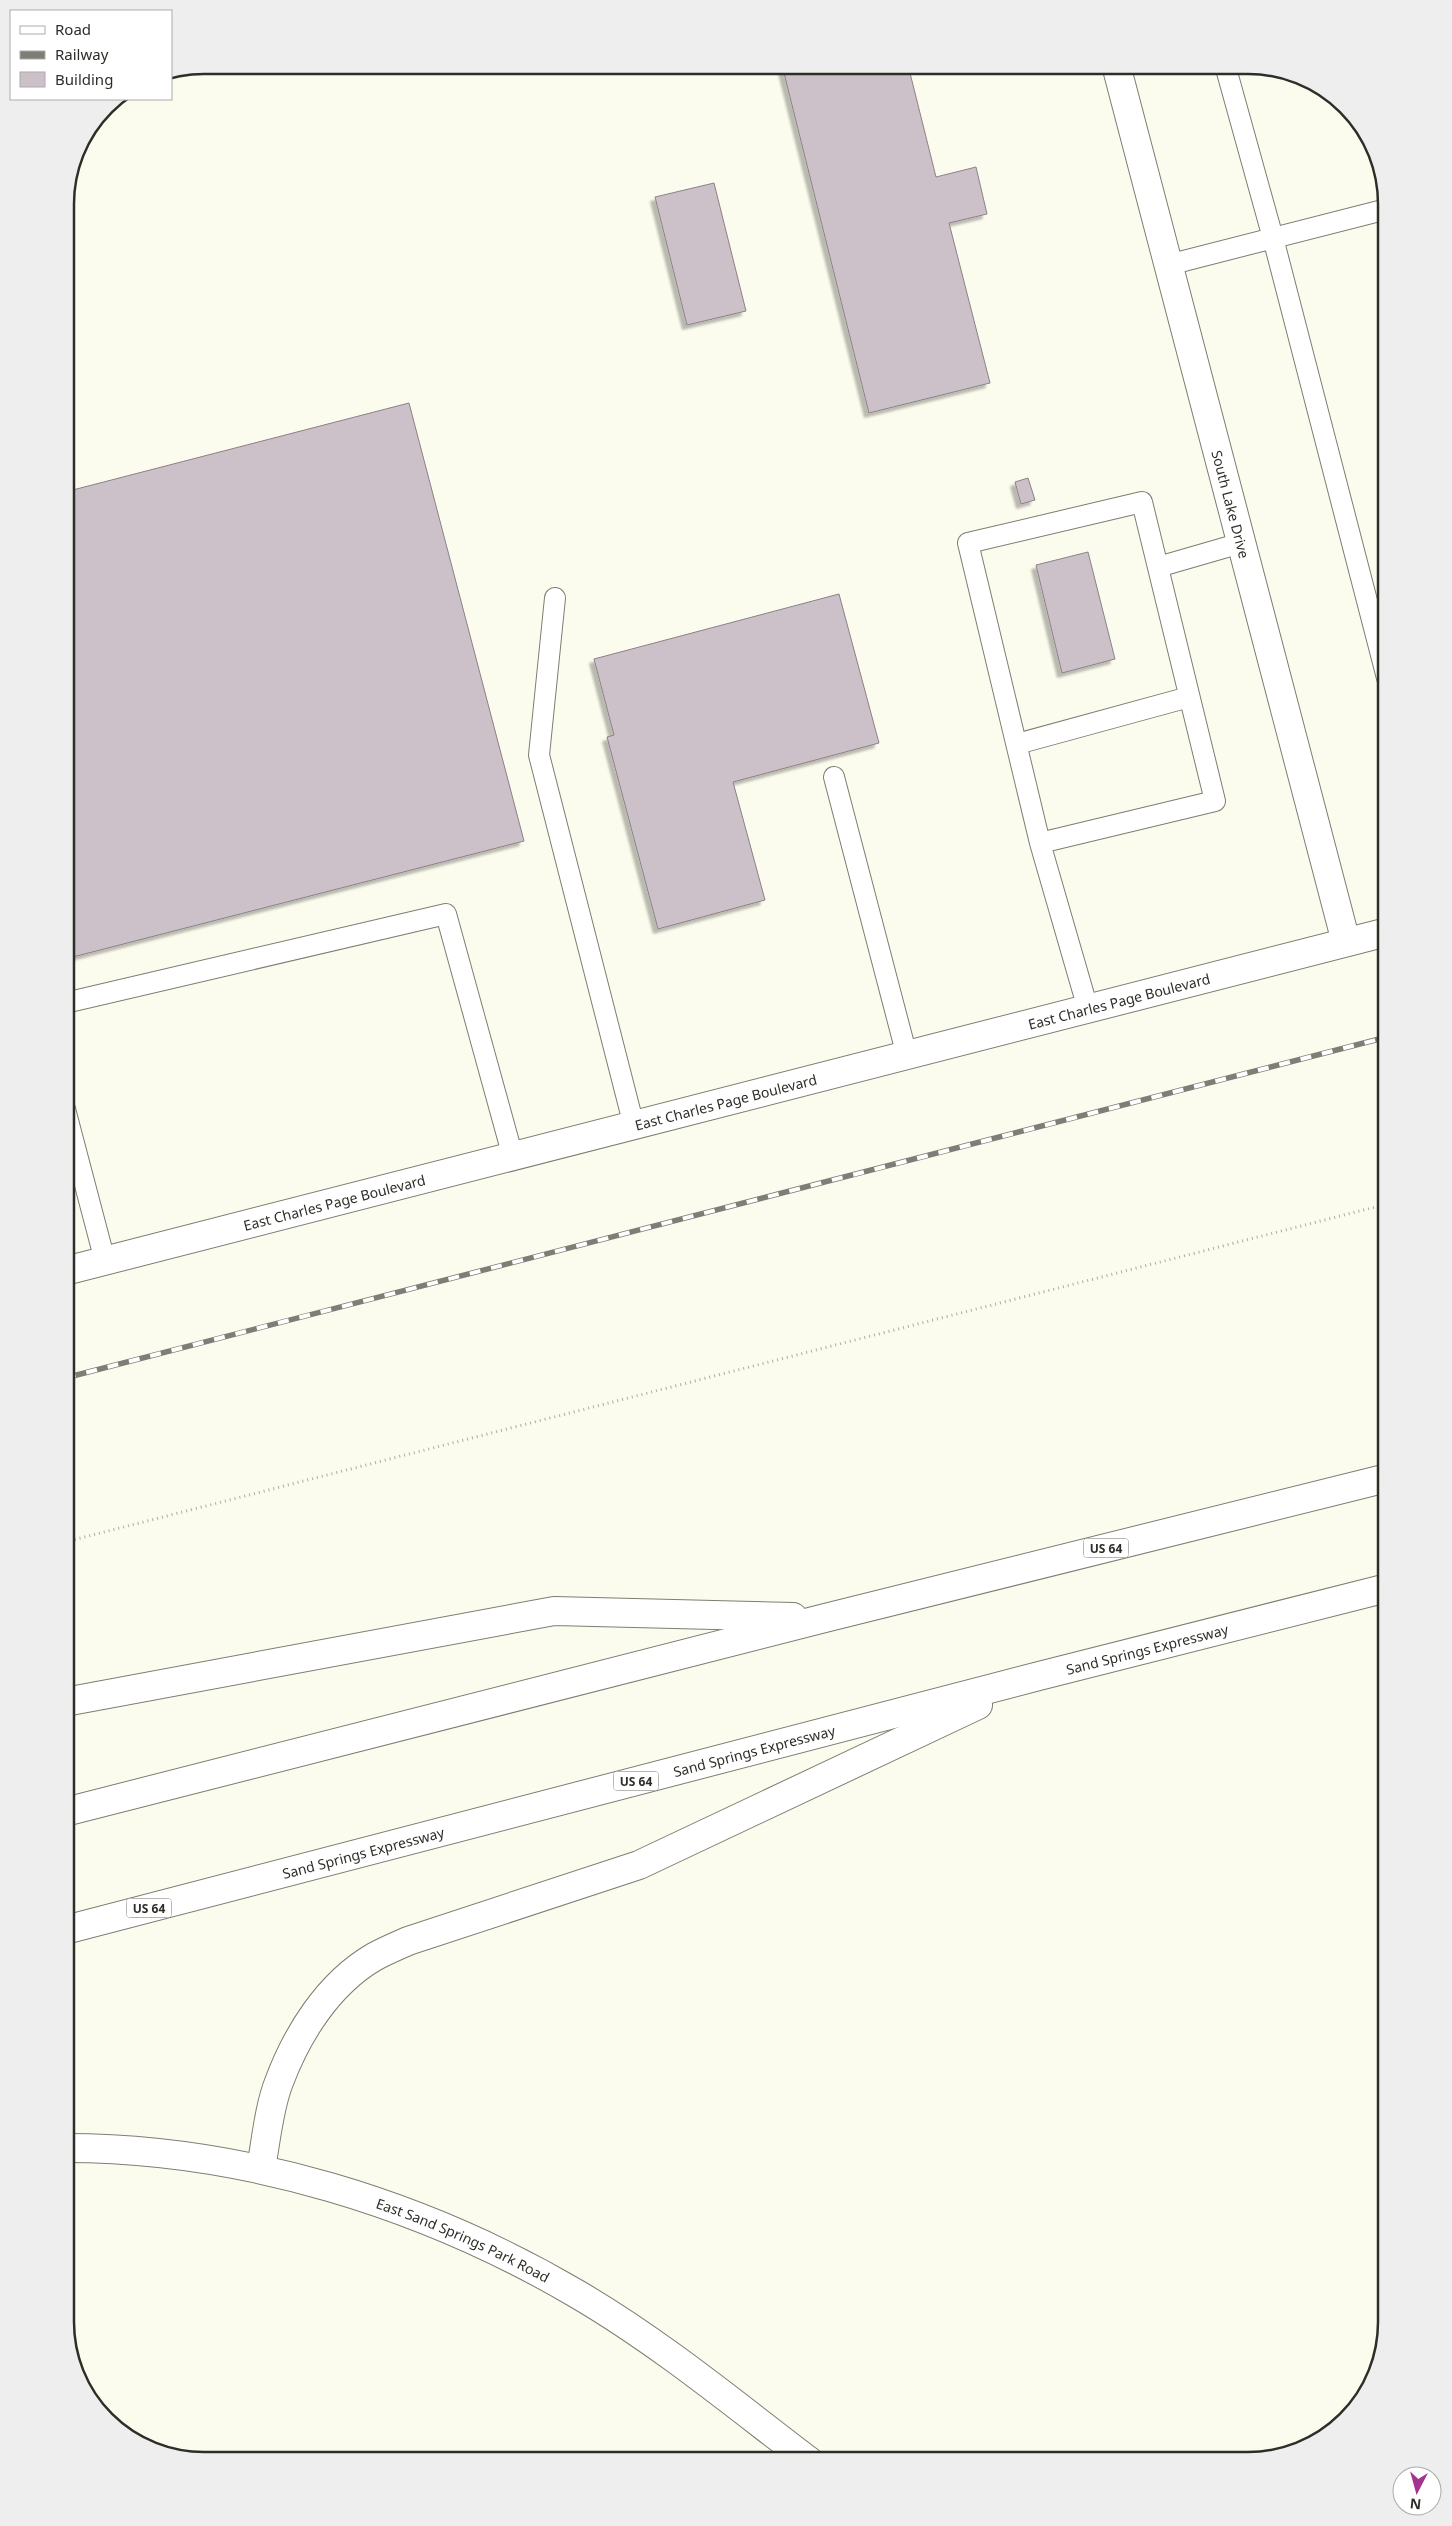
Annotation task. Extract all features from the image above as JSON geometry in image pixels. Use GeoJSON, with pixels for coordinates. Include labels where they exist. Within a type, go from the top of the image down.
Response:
{"type":"FeatureCollection","features":[{"type":"Feature","properties":{"kind":"main road","name":"South Lake Drive"},"geometry":{"type":"LineString","coordinates":[[1118,74],[1346,942]]}},
{"type":"Feature","properties":{"kind":"main road","name":"East Charles Page Boulevard"},"geometry":{"type":"LineString","coordinates":[[74,1269],[1378,934]]}},
{"type":"Feature","properties":{"kind":"main road","name":"US 64"},"geometry":{"type":"LineString","coordinates":[[74,1810],[825,1618],[1378,1480]]}},
{"type":"Feature","properties":{"kind":"main road","name":"Sand Springs Expressway"},"geometry":{"type":"LineString","coordinates":[[74,1928],[1039,1676],[1378,1590]]}},
{"type":"Feature","properties":{"kind":"main road"},"geometry":{"type":"LineString","coordinates":[[74,1700],[554,1611],[825,1618]]}},
{"type":"Feature","properties":{"kind":"main road"},"geometry":{"type":"LineString","coordinates":[[261,2168],[278,2084],[304,2028],[323,2002],[345,1979],[373,1957],[408,1940],[639,1865],[1039,1676]]}},
{"type":"Feature","properties":{"kind":"main road","name":"East Sand Springs Park Road"},"geometry":{"type":"LineString","coordinates":[[74,2148],[109,2148],[261,2168],[377,2201],[476,2241],[577,2294],[657,2346],[797,2452]]}},
{"type":"Feature","properties":{"kind":"lane"},"geometry":{"type":"LineString","coordinates":[[1227,74],[1273,238],[1378,643]]}},
{"type":"Feature","properties":{"kind":"lane"},"geometry":{"type":"LineString","coordinates":[[1168,265],[1378,211]]}},
{"type":"Feature","properties":{"kind":"lane"},"geometry":{"type":"LineString","coordinates":[[1040,843],[1215,801],[1142,502],[968,543],[1040,843],[1088,1009]]}},
{"type":"Feature","properties":{"kind":"lane"},"geometry":{"type":"LineString","coordinates":[[1158,567],[1241,543]]}},
{"type":"Feature","properties":{"kind":"lane"},"geometry":{"type":"LineString","coordinates":[[555,598],[539,755],[634,1126]]}},
{"type":"Feature","properties":{"kind":"lane"},"geometry":{"type":"LineString","coordinates":[[1017,744],[1190,697]]}},
{"type":"Feature","properties":{"kind":"lane"},"geometry":{"type":"LineString","coordinates":[[834,776],[907,1056]]}},
{"type":"Feature","properties":{"kind":"lane"},"geometry":{"type":"LineString","coordinates":[[74,1000],[446,914],[513,1157]]}},
{"type":"Feature","properties":{"kind":"lane"},"geometry":{"type":"LineString","coordinates":[[74,1148],[105,1261]]}},
{"type":"Feature","properties":{"kind":"path"},"geometry":{"type":"LineString","coordinates":[[74,1540],[1378,1206]]}},
{"type":"Feature","properties":{"kind":"building"},"geometry":{"type":"Polygon","coordinates":[[[784,74],[910,74],[936,177],[976,167],[987,214],[949,223],[990,383],[869,413],[784,74]]]}},
{"type":"Feature","properties":{"kind":"building"},"geometry":{"type":"Polygon","coordinates":[[[714,183],[746,311],[687,325],[655,197],[714,183]]]}},
{"type":"Feature","properties":{"kind":"building"},"geometry":{"type":"Polygon","coordinates":[[[409,403],[524,841],[74,957],[74,490],[409,403]]]}},
{"type":"Feature","properties":{"kind":"building"},"geometry":{"type":"Polygon","coordinates":[[[1028,478],[1035,500],[1021,504],[1015,482],[1028,478]]]}},
{"type":"Feature","properties":{"kind":"building"},"geometry":{"type":"Polygon","coordinates":[[[1088,552],[1115,659],[1062,673],[1036,565],[1088,552]]]}},
{"type":"Feature","properties":{"kind":"building"},"geometry":{"type":"Polygon","coordinates":[[[839,594],[879,743],[733,782],[765,900],[658,929],[607,737],[614,735],[594,659],[839,594]]]}},
{"type":"Feature","properties":{"kind":"railway"},"geometry":{"type":"LineString","coordinates":[[74,1376],[1378,1039]]}}]}
